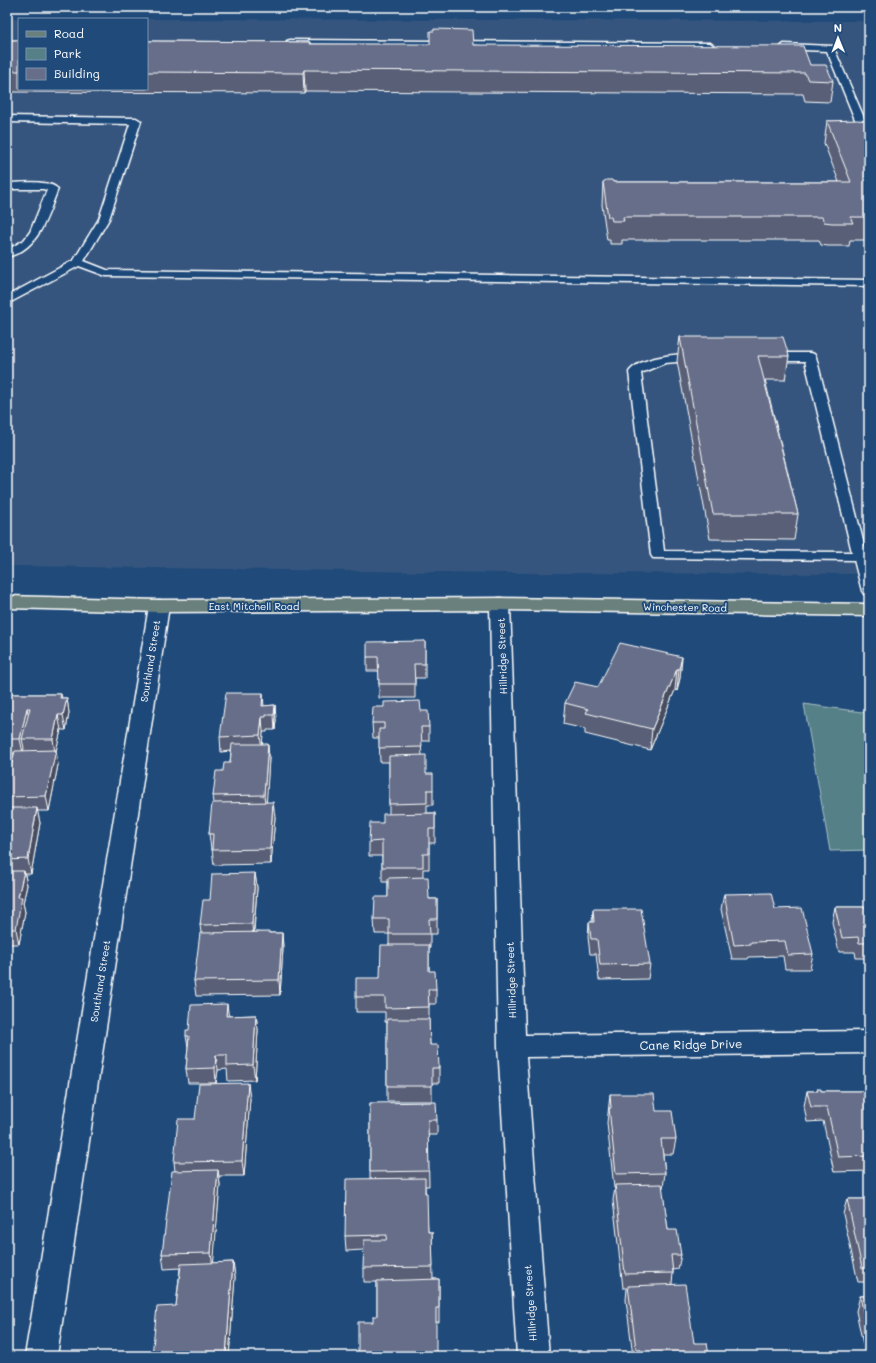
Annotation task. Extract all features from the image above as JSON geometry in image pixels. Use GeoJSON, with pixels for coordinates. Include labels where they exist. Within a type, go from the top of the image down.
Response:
{"type":"FeatureCollection","features":[{"type":"Feature","properties":{"kind":"main road","name":"East Mitchell Road"},"geometry":{"type":"LineString","coordinates":[[7,602],[159,606],[500,604]]}},
{"type":"Feature","properties":{"kind":"main road","name":"Winchester Road"},"geometry":{"type":"LineString","coordinates":[[500,604],[869,610]]}},
{"type":"Feature","properties":{"kind":"street","name":"Hillridge Street"},"geometry":{"type":"LineString","coordinates":[[500,604],[512,1046],[533,1356]]}},
{"type":"Feature","properties":{"kind":"street","name":"Southland Street"},"geometry":{"type":"LineString","coordinates":[[41,1356],[159,606]]}},
{"type":"Feature","properties":{"kind":"street","name":"Cane Ridge Drive"},"geometry":{"type":"LineString","coordinates":[[512,1046],[869,1042]]}},
{"type":"Feature","properties":{"kind":"lane"},"geometry":{"type":"LineString","coordinates":[[283,43],[721,46]]}},
{"type":"Feature","properties":{"kind":"lane"},"geometry":{"type":"LineString","coordinates":[[776,47],[830,48],[862,122],[869,125]]}},
{"type":"Feature","properties":{"kind":"lane"},"geometry":{"type":"LineString","coordinates":[[7,119],[136,121],[104,219],[78,262],[7,301]]}},
{"type":"Feature","properties":{"kind":"lane"},"geometry":{"type":"LineString","coordinates":[[7,186],[44,186],[54,189],[35,233],[28,242],[7,254]]}},
{"type":"Feature","properties":{"kind":"lane"},"geometry":{"type":"LineString","coordinates":[[78,262],[106,273],[869,283]]}},
{"type":"Feature","properties":{"kind":"lane"},"geometry":{"type":"LineString","coordinates":[[707,357],[676,357],[647,363],[635,372],[658,555],[860,556]]}},
{"type":"Feature","properties":{"kind":"lane"},"geometry":{"type":"LineString","coordinates":[[754,357],[810,357],[869,591]]}},
{"type":"Feature","properties":{"kind":"shaded area"},"geometry":{"type":"Polygon","coordinates":[[[7,19],[18,19],[18,90],[148,90],[148,19],[869,21],[869,574],[502,573],[7,566],[7,19]]]}},
{"type":"Feature","properties":{"kind":"green space"},"geometry":{"type":"Polygon","coordinates":[[[804,704],[869,713],[869,850],[830,851],[804,704]]]}},
{"type":"Feature","properties":{"kind":"building"},"geometry":{"type":"Polygon","coordinates":[[[434,29],[472,30],[473,45],[803,46],[810,65],[826,65],[833,81],[808,80],[805,73],[304,70],[303,73],[148,72],[148,41],[310,42],[309,44],[430,44],[430,31],[434,31],[434,29]]]}},
{"type":"Feature","properties":{"kind":"building"},"geometry":{"type":"Polygon","coordinates":[[[7,40],[18,40],[18,71],[7,71],[7,40]]]}},
{"type":"Feature","properties":{"kind":"building"},"geometry":{"type":"Polygon","coordinates":[[[827,121],[869,121],[869,217],[850,217],[853,223],[832,223],[824,222],[822,217],[623,217],[624,221],[612,221],[611,217],[608,217],[603,182],[606,180],[612,180],[613,182],[851,182],[827,121]]]}},
{"type":"Feature","properties":{"kind":"building"},"geometry":{"type":"Polygon","coordinates":[[[680,337],[783,337],[789,356],[758,356],[798,514],[713,514],[680,337]]]}},
{"type":"Feature","properties":{"kind":"building"},"geometry":{"type":"Polygon","coordinates":[[[425,641],[425,664],[414,664],[415,684],[379,684],[378,657],[367,657],[367,642],[425,641]]]}},
{"type":"Feature","properties":{"kind":"building"},"geometry":{"type":"Polygon","coordinates":[[[620,643],[682,657],[679,669],[677,669],[652,729],[586,713],[588,709],[565,703],[575,682],[598,687],[620,643]]]}},
{"type":"Feature","properties":{"kind":"building"},"geometry":{"type":"Polygon","coordinates":[[[226,693],[263,693],[262,706],[275,705],[274,715],[266,715],[266,717],[262,717],[260,735],[220,737],[226,693]]]}},
{"type":"Feature","properties":{"kind":"building"},"geometry":{"type":"Polygon","coordinates":[[[7,694],[61,694],[60,698],[67,698],[63,715],[58,715],[53,739],[22,739],[30,708],[27,708],[20,739],[7,739],[7,694]]]}},
{"type":"Feature","properties":{"kind":"building"},"geometry":{"type":"Polygon","coordinates":[[[420,701],[421,711],[428,711],[429,727],[421,727],[422,747],[379,748],[379,729],[384,729],[384,723],[372,723],[373,707],[384,707],[384,702],[420,701]]]}},
{"type":"Feature","properties":{"kind":"building"},"geometry":{"type":"Polygon","coordinates":[[[232,744],[268,744],[264,795],[213,796],[216,771],[223,771],[224,763],[230,763],[232,744]]]}},
{"type":"Feature","properties":{"kind":"building"},"geometry":{"type":"Polygon","coordinates":[[[56,750],[46,796],[7,797],[7,766],[11,766],[15,751],[56,750]]]}},
{"type":"Feature","properties":{"kind":"building"},"geometry":{"type":"Polygon","coordinates":[[[426,755],[426,774],[433,774],[433,790],[427,790],[427,803],[389,804],[389,756],[426,755]]]}},
{"type":"Feature","properties":{"kind":"building"},"geometry":{"type":"Polygon","coordinates":[[[273,802],[270,849],[212,850],[213,834],[209,834],[212,803],[273,802]]]}},
{"type":"Feature","properties":{"kind":"building"},"geometry":{"type":"Polygon","coordinates":[[[7,808],[37,808],[28,859],[7,860],[7,808]]]}},
{"type":"Feature","properties":{"kind":"building"},"geometry":{"type":"Polygon","coordinates":[[[435,813],[435,829],[429,829],[429,854],[423,854],[423,867],[382,867],[382,841],[369,842],[370,823],[383,823],[383,814],[435,813]]]}},
{"type":"Feature","properties":{"kind":"building"},"geometry":{"type":"Polygon","coordinates":[[[7,871],[24,871],[18,897],[22,897],[16,929],[7,929],[7,871]]]}},
{"type":"Feature","properties":{"kind":"building"},"geometry":{"type":"Polygon","coordinates":[[[255,873],[252,924],[200,925],[203,900],[210,900],[212,874],[255,873]]]}},
{"type":"Feature","properties":{"kind":"building"},"geometry":{"type":"Polygon","coordinates":[[[428,877],[429,899],[437,899],[437,919],[429,919],[430,934],[389,934],[389,919],[374,919],[375,897],[388,897],[388,878],[428,877]]]}},
{"type":"Feature","properties":{"kind":"building"},"geometry":{"type":"Polygon","coordinates":[[[771,893],[775,909],[802,908],[813,954],[788,955],[785,941],[751,942],[751,944],[734,945],[724,894],[771,893]]]}},
{"type":"Feature","properties":{"kind":"building"},"geometry":{"type":"Polygon","coordinates":[[[835,907],[869,907],[869,943],[859,943],[858,937],[842,938],[835,907]]]}},
{"type":"Feature","properties":{"kind":"building"},"geometry":{"type":"Polygon","coordinates":[[[593,909],[641,909],[650,964],[600,965],[597,939],[591,939],[589,922],[594,922],[593,909]]]}},
{"type":"Feature","properties":{"kind":"building"},"geometry":{"type":"Polygon","coordinates":[[[270,932],[269,933],[282,933],[279,980],[194,981],[200,933],[270,932]]]}},
{"type":"Feature","properties":{"kind":"building"},"geometry":{"type":"Polygon","coordinates":[[[381,945],[429,945],[429,971],[435,971],[436,989],[428,989],[429,1007],[385,1008],[385,997],[356,997],[356,978],[380,978],[381,945]]]}},
{"type":"Feature","properties":{"kind":"building"},"geometry":{"type":"Polygon","coordinates":[[[227,1004],[226,1016],[256,1015],[253,1065],[227,1066],[227,1055],[216,1055],[215,1068],[186,1069],[189,1036],[186,1036],[186,1030],[189,1030],[191,1005],[227,1004]]]}},
{"type":"Feature","properties":{"kind":"building"},"geometry":{"type":"Polygon","coordinates":[[[387,1019],[429,1019],[430,1045],[438,1045],[439,1068],[432,1068],[432,1086],[387,1086],[387,1019]]]}},
{"type":"Feature","properties":{"kind":"building"},"geometry":{"type":"Polygon","coordinates":[[[248,1083],[242,1161],[174,1162],[178,1119],[195,1119],[199,1084],[248,1083]]]}},
{"type":"Feature","properties":{"kind":"building"},"geometry":{"type":"Polygon","coordinates":[[[817,1089],[821,1089],[821,1091],[869,1091],[869,1156],[838,1157],[827,1107],[811,1107],[807,1091],[818,1091],[817,1089]]]}},
{"type":"Feature","properties":{"kind":"building"},"geometry":{"type":"Polygon","coordinates":[[[610,1094],[654,1094],[656,1111],[672,1111],[676,1139],[661,1139],[665,1173],[616,1174],[609,1108],[611,1108],[610,1094]]]}},
{"type":"Feature","properties":{"kind":"building"},"geometry":{"type":"Polygon","coordinates":[[[436,1102],[437,1120],[428,1120],[429,1171],[370,1172],[370,1103],[436,1102]]]}},
{"type":"Feature","properties":{"kind":"building"},"geometry":{"type":"Polygon","coordinates":[[[218,1170],[211,1253],[162,1254],[172,1171],[218,1170]]]}},
{"type":"Feature","properties":{"kind":"building"},"geometry":{"type":"Polygon","coordinates":[[[425,1178],[428,1232],[432,1232],[433,1267],[363,1268],[364,1240],[386,1240],[387,1235],[345,1236],[346,1179],[425,1178]]]}},
{"type":"Feature","properties":{"kind":"building"},"geometry":{"type":"Polygon","coordinates":[[[662,1184],[668,1230],[677,1230],[681,1255],[671,1255],[673,1273],[625,1274],[615,1185],[662,1184]]]}},
{"type":"Feature","properties":{"kind":"building"},"geometry":{"type":"Polygon","coordinates":[[[847,1199],[869,1199],[869,1268],[862,1268],[847,1199]]]}},
{"type":"Feature","properties":{"kind":"building"},"geometry":{"type":"Polygon","coordinates":[[[233,1262],[226,1355],[152,1356],[157,1307],[176,1306],[181,1264],[233,1262]]]}},
{"type":"Feature","properties":{"kind":"building"},"geometry":{"type":"Polygon","coordinates":[[[439,1279],[439,1308],[436,1308],[436,1356],[358,1356],[358,1322],[373,1322],[373,1316],[377,1316],[377,1281],[439,1279]]]}},
{"type":"Feature","properties":{"kind":"building"},"geometry":{"type":"Polygon","coordinates":[[[685,1284],[694,1343],[707,1343],[709,1356],[641,1356],[640,1349],[636,1349],[628,1286],[685,1284]]]}},
{"type":"Feature","properties":{"kind":"building"},"geometry":{"type":"Polygon","coordinates":[[[860,1296],[869,1296],[869,1340],[860,1296]]]}}]}
